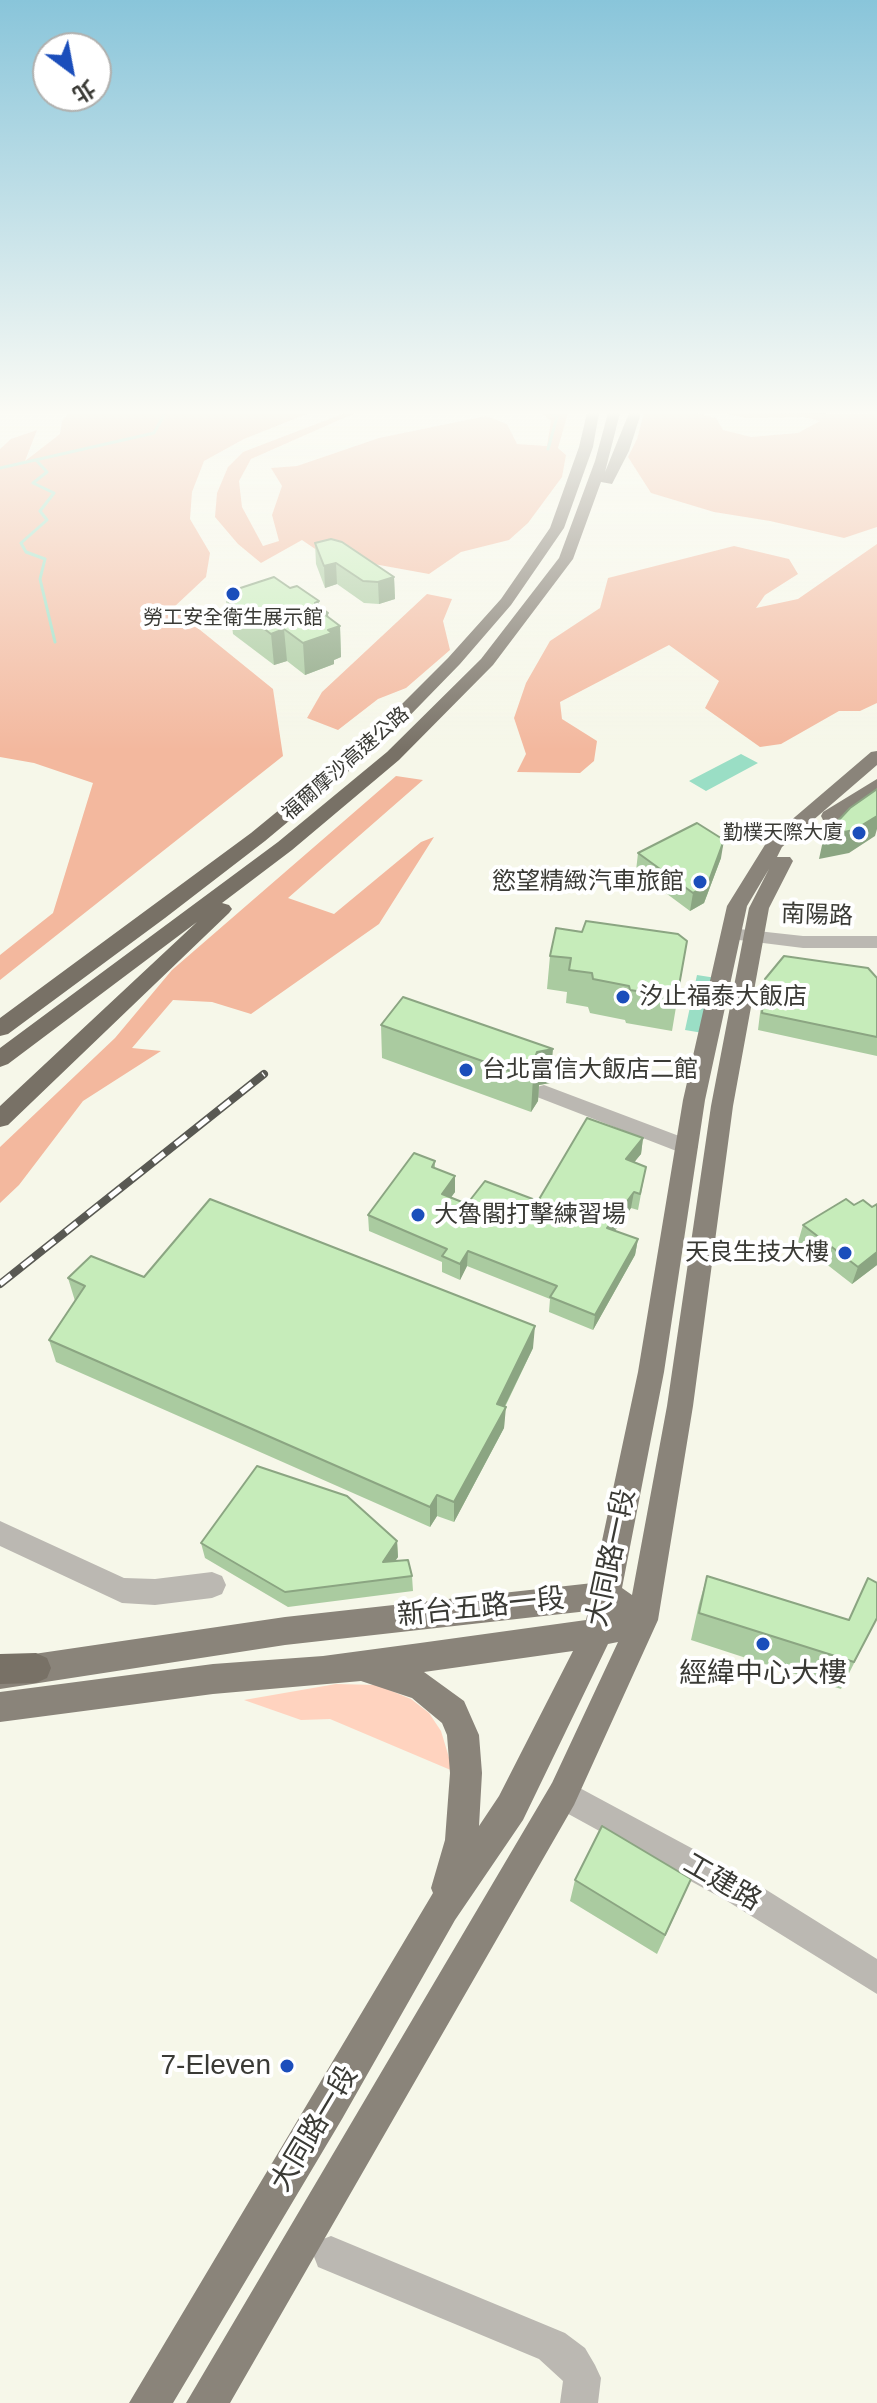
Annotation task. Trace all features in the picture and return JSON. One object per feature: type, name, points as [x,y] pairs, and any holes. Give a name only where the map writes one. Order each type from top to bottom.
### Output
[{"type":"highway","name":"福爾摩沙高速公路","points":[[0,1029],[258,837],[390,726],[506,602],[558,525]]},
{"type":"highway","name":"福爾摩沙高速公路","points":[[0,1059],[285,846],[393,756],[487,662],[538,598],[572,547],[580,525]]},
{"type":"highway","points":[[572,547],[583,525]]},
{"type":"highway","points":[[0,1119],[285,846]]},
{"type":"highway","points":[[0,1672],[36,1668]]},
{"type":"main road","name":"大同路一段","points":[[150,2403],[292,2168],[443,1908],[511,1808],[598,1633],[651,1372],[687,1147],[737,906],[775,844],[877,756]]},
{"type":"main road","name":"大同路一段","points":[[207,2403],[563,1794],[643,1620],[680,1406],[722,1106],[759,908],[782,862],[796,845],[843,804],[877,784]]},
{"type":"main road","points":[[608,1595],[643,1620]]},
{"type":"main road","name":"新台五路一段","points":[[36,1668],[285,1631],[608,1595]]},
{"type":"main road","name":"新台五路一段","points":[[0,1707],[213,1679],[360,1666],[598,1633],[643,1620]]},
{"type":"main road","points":[[360,1666],[421,1686],[453,1712],[463,1735],[466,1773],[462,1840],[443,1908]]},
{"type":"street","name":"南陽路","points":[[730,934],[803,942],[877,942]]},
{"type":"street","points":[[544,1092],[687,1147]]},
{"type":"street","points":[[0,1533],[122,1590],[155,1592],[212,1585]]},
{"type":"street","name":"工建路","points":[[563,1794],[738,1890],[877,1978]]},
{"type":"street","points":[[292,2168],[335,2183]]},
{"type":"street","points":[[331,2254],[552,2346],[572,2361],[582,2378],[579,2403]]},
{"type":"shaded area","points":[[0,525],[194,525],[210,553],[206,577],[173,608],[273,689],[283,756],[0,980],[0,955],[53,913],[93,783],[34,763],[0,757]]},
{"type":"shaded area","points":[[222,525],[252,525],[263,546],[279,541],[275,525],[526,525],[509,540],[461,552],[429,574],[324,555],[302,540],[261,563]]},
{"type":"shaded area","points":[[788,525],[877,525],[844,538]]},
{"type":"shaded area","points":[[877,544],[877,703],[860,711],[839,711],[781,744],[760,747],[705,708],[719,681],[669,645],[560,702],[562,719],[597,741],[594,761],[580,773],[517,772],[526,754],[514,718],[526,683],[550,641],[600,608],[608,578],[734,546],[789,559],[798,574],[765,595],[756,608],[798,599]]},
{"type":"shaded area","points":[[427,594],[452,599],[443,621],[450,650],[406,688],[378,699],[338,730],[307,718],[322,692]]},
{"type":"shaded area","points":[[741,754],[758,763],[706,791],[689,781]]},
{"type":"shaded area","points":[[396,776],[423,780],[288,898],[334,914],[421,842],[434,837],[379,924],[251,1014],[212,1002],[173,1000],[132,1048],[161,1051],[83,1101],[19,1185],[0,1203],[0,1147],[115,1038],[172,970]]},
{"type":"shaded area","points":[[697,975],[716,978],[703,1033],[685,1030]]},
{"type":"shaded area","points":[[336,1684],[377,1685],[411,1699],[429,1713],[441,1731],[453,1771],[330,1719],[301,1720],[244,1700]]},
{"type":"building","points":[[331,539],[342,542],[394,577],[378,582],[363,581],[336,563],[324,566],[315,543]]},
{"type":"building","points":[[274,577],[290,588],[297,586],[319,601],[315,603],[328,613],[324,614],[340,626],[328,630],[332,633],[303,643],[284,629],[271,634],[229,602],[235,600],[225,593]]},
{"type":"building","points":[[877,789],[877,816],[854,830],[824,836],[850,808]]},
{"type":"building","points":[[697,823],[724,840],[707,886],[693,893],[638,853]]},
{"type":"building","points":[[586,921],[678,934],[687,941],[677,997],[630,990],[629,986],[593,979],[592,973],[569,970],[571,958],[550,956],[556,928],[582,932]]},
{"type":"building","points":[[784,956],[868,968],[877,978],[877,1037],[762,1013],[765,979]]},
{"type":"building","points":[[403,997],[553,1049],[537,1052],[534,1060],[541,1067],[533,1079],[381,1025]]},
{"type":"building","points":[[587,1118],[643,1138],[626,1159],[646,1167],[640,1194],[634,1192],[607,1228],[638,1239],[595,1315],[550,1297],[557,1286],[468,1251],[460,1264],[442,1256],[447,1249],[368,1215],[414,1153],[435,1161],[432,1167],[455,1176],[442,1194],[467,1204],[485,1181],[538,1201]]},
{"type":"building","points":[[210,1199],[535,1326],[497,1404],[506,1407],[454,1502],[437,1495],[430,1507],[49,1340],[85,1286],[68,1278],[91,1256],[144,1277]]},
{"type":"building","points":[[846,1199],[854,1205],[863,1200],[872,1207],[877,1204],[877,1252],[858,1267],[803,1225]]},
{"type":"building","points":[[257,1466],[347,1496],[397,1541],[383,1562],[408,1560],[412,1576],[285,1592],[201,1543]]},
{"type":"building","points":[[707,1576],[849,1620],[868,1578],[877,1583],[877,1618],[854,1662],[699,1613]]},
{"type":"building","points":[[602,1826],[691,1879],[665,1935],[575,1880]]},
{"type":"waterway","points":[[41,525],[21,543],[26,552],[45,559],[40,579],[55,642]]},
{"type":"railway","points":[[0,1284],[264,1074]]},
{"type":"place","name":"勞工安全衛生展示館","points":[[233,594]]},
{"type":"place","name":"勤樸天際大廈","points":[[859,833]]},
{"type":"place","name":"慾望精緻汽車旅館","points":[[700,882]]},
{"type":"place","name":"汐止福泰大飯店","points":[[623,997]]},
{"type":"place","name":"台北富信大飯店二館","points":[[466,1070]]},
{"type":"place","name":"大魯閣打擊練習場","points":[[418,1215]]},
{"type":"place","name":"天良生技大樓","points":[[845,1253]]},
{"type":"place","name":"經緯中心大樓","points":[[763,1644]]},
{"type":"place","name":"7-Eleven","points":[[287,2066]]}]
